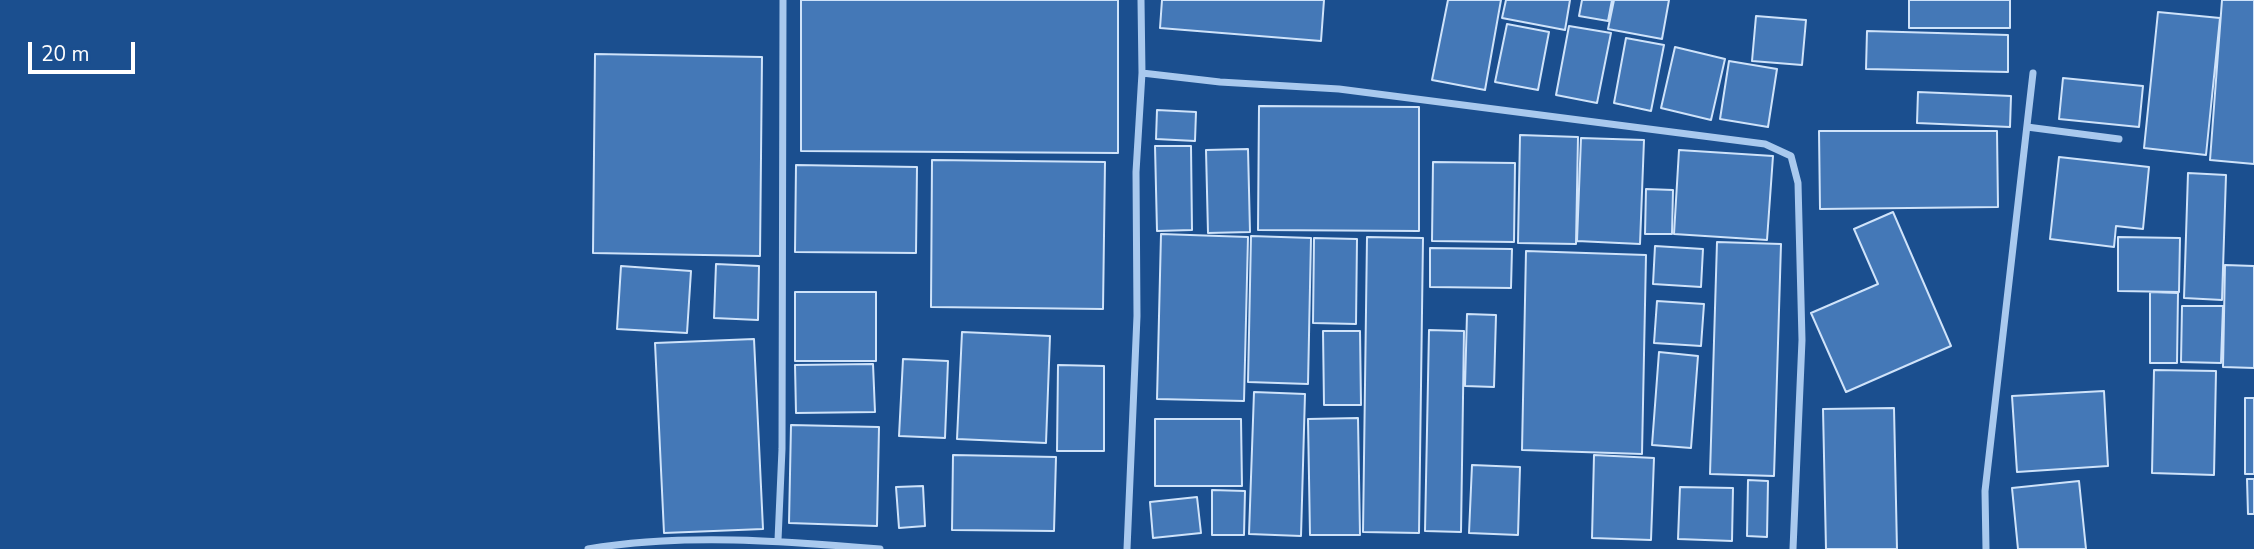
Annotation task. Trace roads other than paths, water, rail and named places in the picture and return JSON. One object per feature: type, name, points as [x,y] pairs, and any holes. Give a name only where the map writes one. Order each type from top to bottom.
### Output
[{"type":"street","points":[[778,540],[782,449],[783,0]]},
{"type":"street","points":[[1127,549],[1137,316],[1136,172],[1142,73],[1141,0]]},
{"type":"street","points":[[1142,73],[1220,82],[1339,89],[1765,144],[1791,156],[1798,183],[1802,340],[1793,549]]},
{"type":"street","points":[[1986,549],[1985,491],[2034,73]]},
{"type":"street","points":[[2027,127],[2119,139]]},
{"type":"street","points":[[588,549],[626,542],[778,540],[880,549]]}]
